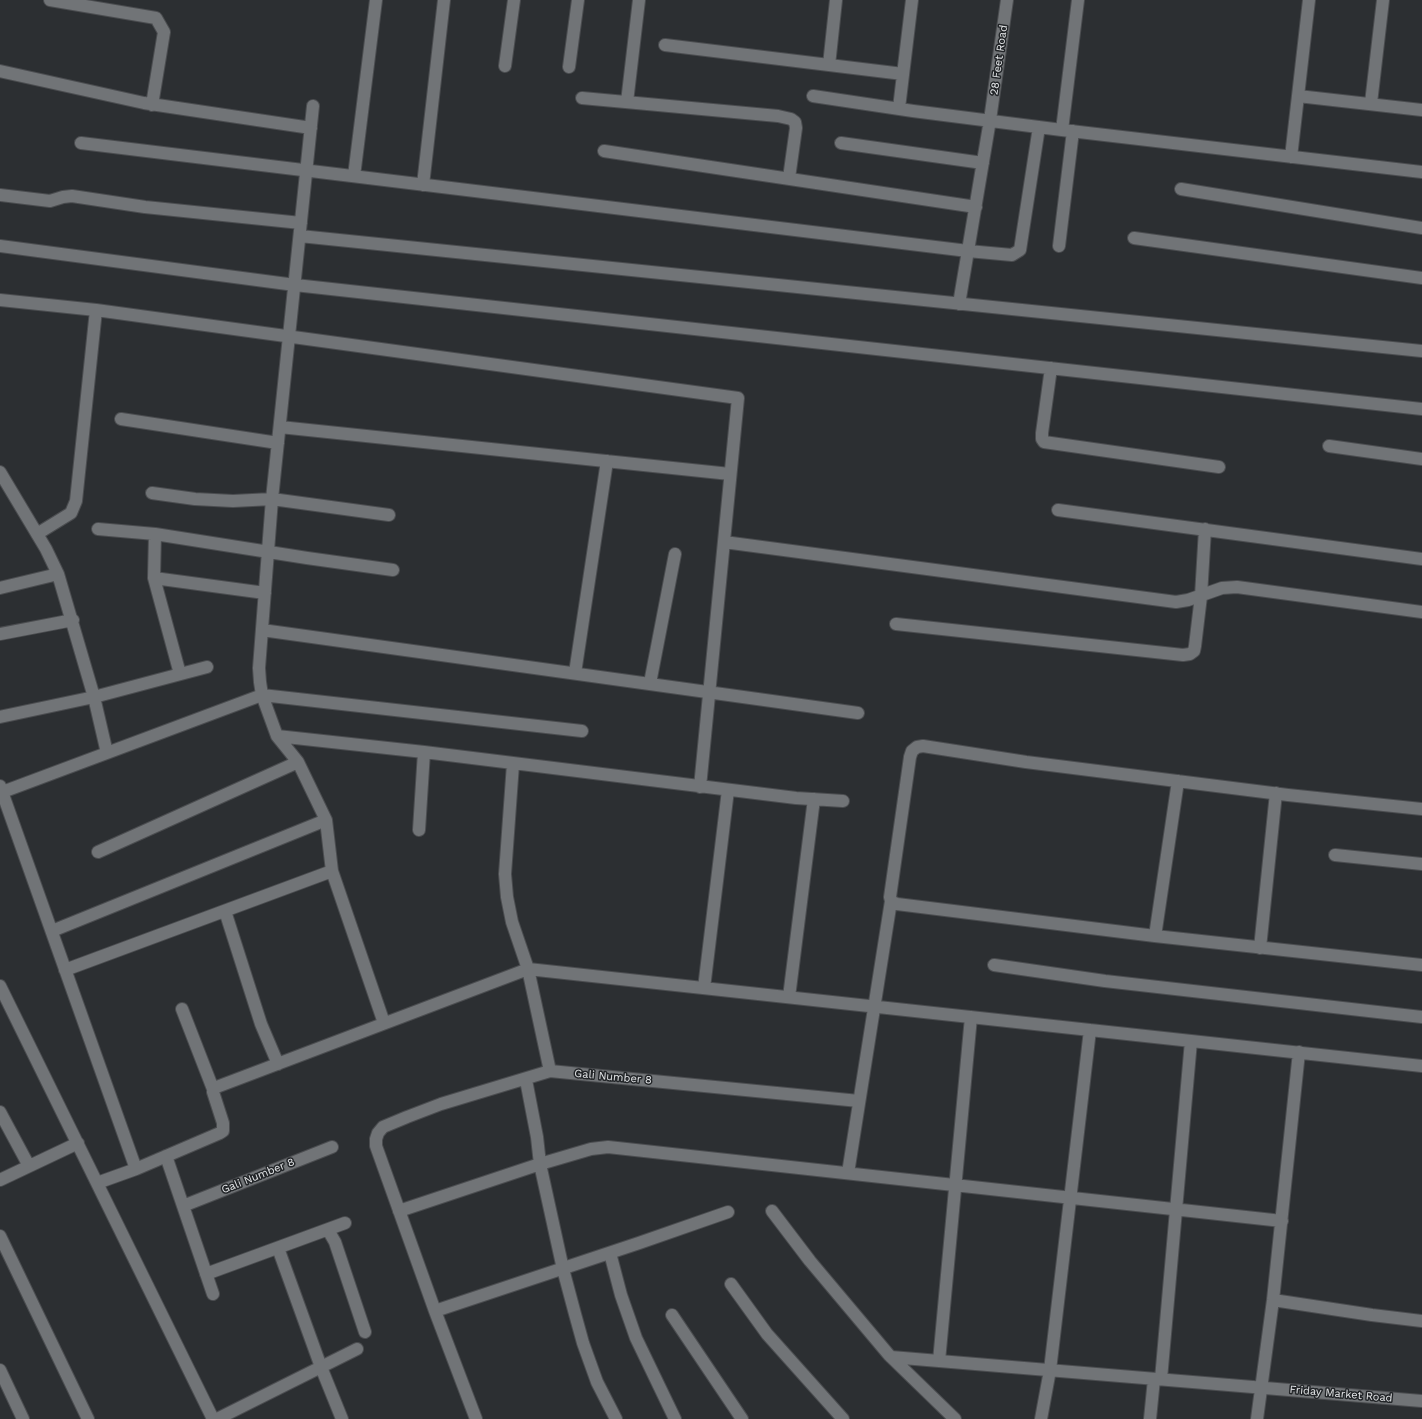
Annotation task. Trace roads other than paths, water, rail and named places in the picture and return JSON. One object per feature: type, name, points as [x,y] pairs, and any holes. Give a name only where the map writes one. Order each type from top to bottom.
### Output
[{"type":"street","points":[[50,0],[156,18],[164,32],[152,105]]},
{"type":"street","points":[[354,176],[376,0]]},
{"type":"street","points":[[423,185],[444,0]]},
{"type":"street","points":[[505,66],[514,0]]},
{"type":"street","points":[[569,67],[578,0]]},
{"type":"street","points":[[627,102],[639,0]]},
{"type":"street","points":[[829,65],[836,0]]},
{"type":"street","points":[[899,108],[912,0]]},
{"type":"street","name":"28 Feet Road","points":[[959,304],[990,120],[1007,0]]},
{"type":"street","points":[[1059,246],[1078,0]]},
{"type":"street","points":[[1291,157],[1309,0]]},
{"type":"street","points":[[1371,104],[1383,0]]},
{"type":"street","points":[[665,45],[903,74]]},
{"type":"street","points":[[0,71],[152,105],[311,128]]},
{"type":"street","points":[[814,96],[1068,131],[1422,172]]},
{"type":"street","points":[[1298,96],[1422,110]]},
{"type":"street","points":[[582,98],[778,116],[791,119],[795,122],[796,135],[789,178]]},
{"type":"street","points":[[313,106],[272,499],[259,668],[262,695],[277,736],[298,762],[326,820],[332,871],[384,1024]]},
{"type":"street","points":[[81,143],[968,251],[1012,255],[1020,250],[1039,127]]},
{"type":"street","points":[[841,143],[983,163]]},
{"type":"street","points":[[604,151],[976,207]]},
{"type":"street","points":[[1181,189],[1422,228]]},
{"type":"street","points":[[0,196],[50,201],[72,196],[145,207],[301,223]]},
{"type":"street","points":[[300,236],[1422,351]]},
{"type":"street","points":[[1134,238],[1422,278]]},
{"type":"street","points":[[0,246],[295,285],[1422,409]]},
{"type":"street","points":[[0,300],[96,310],[738,398],[700,787]]},
{"type":"street","points":[[37,534],[71,514],[76,501],[96,310]]},
{"type":"street","points":[[1051,368],[1042,433],[1042,439],[1044,442],[1219,467]]},
{"type":"street","points":[[121,419],[278,443]]},
{"type":"street","points":[[280,427],[730,474]]},
{"type":"street","points":[[1329,446],[1422,459]]},
{"type":"street","points":[[575,673],[607,461]]},
{"type":"street","points":[[0,472],[46,549],[58,574],[73,620],[94,697],[107,753]]},
{"type":"street","points":[[152,493],[233,501],[272,499],[389,515]]},
{"type":"street","points":[[1058,510],[1422,559]]},
{"type":"street","points":[[98,529],[155,534],[393,570]]},
{"type":"street","points":[[896,624],[1183,655],[1190,654],[1194,651],[1201,596],[1205,529]]},
{"type":"street","points":[[155,534],[154,578],[180,674]]},
{"type":"street","points":[[724,542],[1176,602],[1188,600],[1222,588],[1237,587],[1422,612]]},
{"type":"street","points":[[650,684],[675,554]]},
{"type":"street","points":[[1,585],[58,574]]},
{"type":"street","points":[[154,578],[265,593]]},
{"type":"street","points":[[0,634],[73,620]]},
{"type":"street","points":[[262,630],[858,712]]},
{"type":"street","points":[[0,717],[94,697],[207,667]]},
{"type":"street","points":[[136,1168],[1,791],[262,695],[582,731]]},
{"type":"street","points":[[277,736],[424,752],[700,787],[796,798],[843,801]]},
{"type":"street","points":[[848,1173],[891,901],[890,898],[910,758],[916,747],[923,746],[1026,762],[1178,781],[1422,809]]},
{"type":"street","points":[[419,830],[424,752]]},
{"type":"street","points":[[98,852],[298,762]]},
{"type":"street","points":[[513,764],[505,874],[507,897],[512,922],[528,969],[550,1071]]},
{"type":"street","points":[[1155,936],[1178,781]]},
{"type":"street","points":[[704,988],[728,790]]},
{"type":"street","points":[[1260,948],[1276,793]]},
{"type":"street","points":[[789,997],[814,799]]},
{"type":"street","points":[[52,931],[326,820]]},
{"type":"street","points":[[1335,855],[1422,864]]},
{"type":"street","points":[[65,970],[332,871]]},
{"type":"street","points":[[891,901],[897,904],[1155,936],[1422,965]]},
{"type":"street","points":[[225,911],[261,1024],[278,1064]]},
{"type":"street","points":[[994,965],[1098,980],[1422,1017]]},
{"type":"street","points":[[213,1088],[528,969],[1422,1066]]},
{"type":"street","points":[[0,986],[213,1419]]},
{"type":"street","points":[[97,1183],[166,1156],[223,1131],[223,1123],[213,1088],[182,1009]]},
{"type":"street","points":[[939,1361],[971,1017]]},
{"type":"street","points":[[1041,1419],[1050,1370],[1090,1030]]},
{"type":"street","points":[[1150,1419],[1157,1379],[1176,1209],[1191,1041]]},
{"type":"street","points":[[1256,1419],[1273,1300],[1299,1052]]},
{"type":"street","name":"Gali Number 8","points":[[399,1211],[376,1146],[378,1133],[384,1127],[441,1104],[526,1080],[550,1071],[859,1101]]},
{"type":"street","points":[[526,1080],[537,1137],[540,1164],[563,1269],[583,1344],[597,1382],[616,1419]]},
{"type":"street","points":[[0,1112],[29,1166]]},
{"type":"street","points":[[0,1180],[78,1143]]},
{"type":"street","name":"Gali Number 8","points":[[183,1206],[332,1147]]},
{"type":"street","points":[[476,1419],[399,1211],[540,1164],[591,1149],[608,1147],[1282,1221]]},
{"type":"street","points":[[166,1156],[213,1294]]},
{"type":"street","points":[[772,1211],[810,1261],[891,1358],[955,1419]]},
{"type":"street","points":[[435,1311],[728,1212]]},
{"type":"street","points":[[206,1274],[345,1223]]},
{"type":"street","points":[[328,1230],[335,1242],[365,1332]]},
{"type":"street","points":[[0,1236],[88,1419]]},
{"type":"street","points":[[278,1248],[321,1367],[342,1419]]},
{"type":"street","points":[[610,1253],[621,1295],[636,1338],[675,1419]]},
{"type":"street","points":[[731,1284],[767,1334],[843,1419]]},
{"type":"street","points":[[1273,1300],[1372,1315],[1422,1320]]},
{"type":"street","points":[[672,1315],[742,1419]]},
{"type":"street","points":[[217,1419],[357,1349]]},
{"type":"street","name":"Friday Market Road","points":[[891,1358],[1422,1400]]},
{"type":"street","points":[[0,1370],[23,1419]]}]
